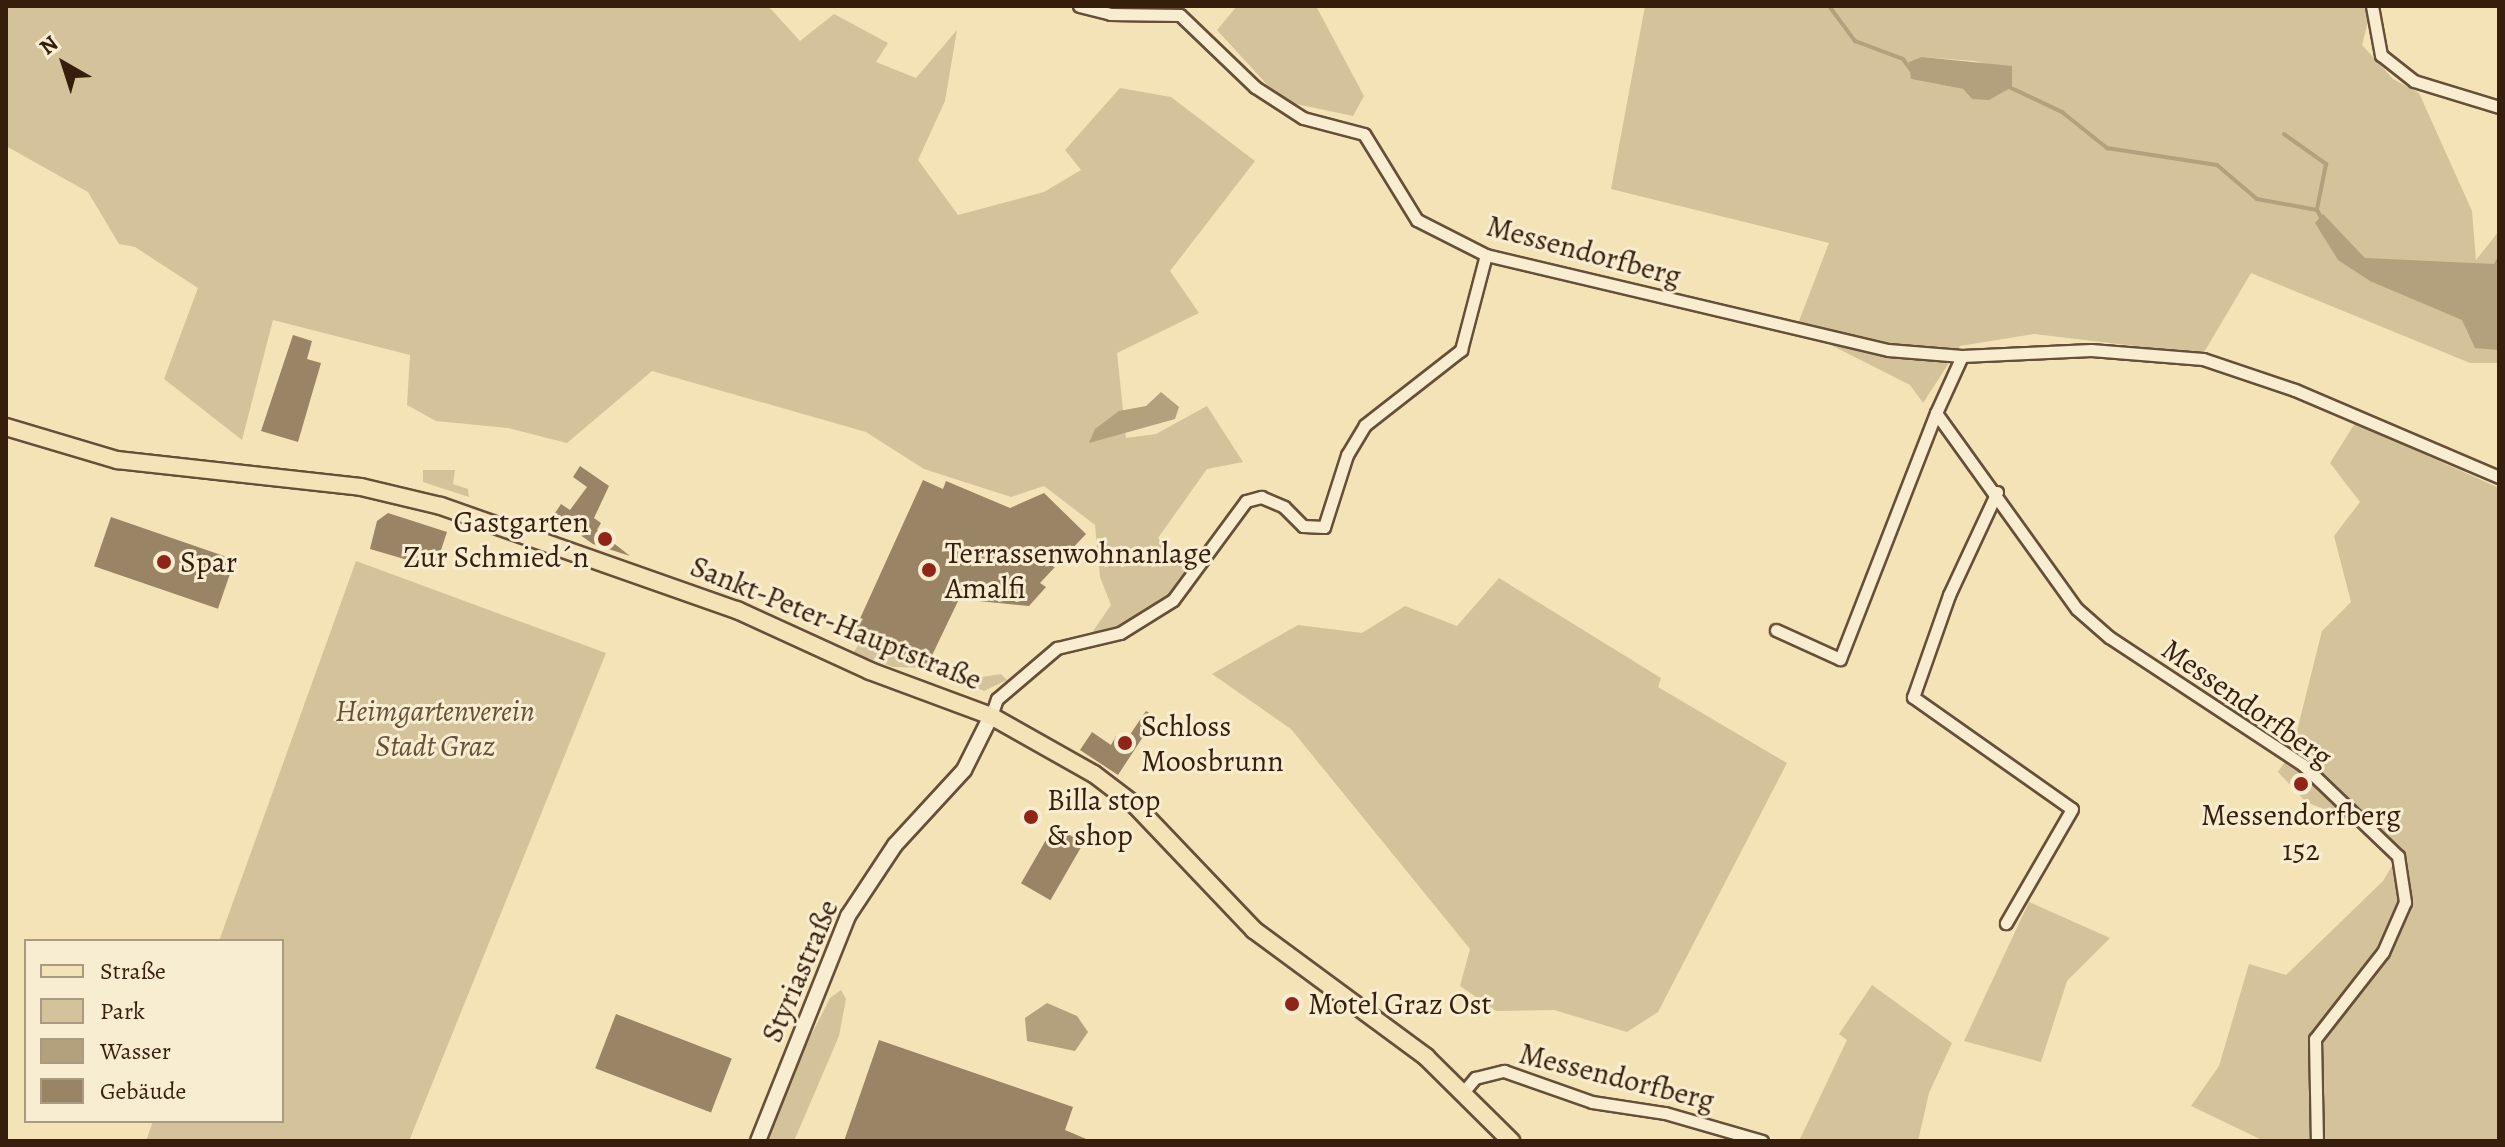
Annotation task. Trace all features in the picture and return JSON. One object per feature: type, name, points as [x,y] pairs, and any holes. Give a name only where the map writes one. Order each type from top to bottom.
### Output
[{"type":"main road","name":"Sankt-Peter-Hauptstraße","points":[[6,427],[117,460],[361,487],[474,515],[737,610],[870,671],[991,716],[1094,774],[1136,806],[1297,966],[1465,1090],[1511,1141]]},
{"type":"street","name":"Messendorfberg","points":[[1079,6],[1110,14],[1180,15],[1255,87],[1303,118],[1364,134],[1417,220],[1486,255],[1888,350],[1962,356],[2091,350],[2203,359],[2345,410],[2499,477]]},
{"type":"street","points":[[2372,6],[2381,55],[2414,81],[2499,107]]},
{"type":"street","points":[[991,716],[997,699],[1057,648],[1120,633],[1173,600],[1246,501],[1261,497],[1303,526],[1324,527],[1347,455],[1365,425],[1461,350],[1486,255]]},
{"type":"street","points":[[1776,630],[1840,659],[1936,413],[1962,356]]},
{"type":"street","name":"Messendorfberg","points":[[1936,413],[1997,492],[2077,609],[2109,637],[2303,765],[2398,856],[2405,902],[2383,952],[2315,1039],[2317,1141]]},
{"type":"street","points":[[1997,492],[1949,595],[1913,697],[2072,809],[2006,923]]},
{"type":"street","name":"Styriastraße","points":[[758,1141],[848,916],[895,845],[964,770],[991,716]]},
{"type":"street","name":"Messendorfberg","points":[[1465,1090],[1475,1078],[1504,1071],[1592,1102],[1665,1113],[1762,1141]]},
{"type":"green space","points":[[6,6],[768,6],[800,41],[834,14],[888,43],[876,62],[916,78],[957,30],[945,101],[918,160],[958,215],[1044,192],[1081,170],[1065,150],[1120,88],[1171,97],[1255,161],[1170,271],[1199,313],[1117,353],[1126,438],[1156,434],[1207,406],[1243,462],[1207,469],[1158,538],[1193,566],[1192,591],[1128,638],[1080,650],[1111,605],[1100,577],[1095,525],[1044,486],[1011,497],[924,469],[866,432],[652,371],[567,443],[508,428],[436,421],[407,405],[410,355],[273,320],[242,440],[164,379],[198,288],[135,247],[119,244],[88,192],[6,146]]},
{"type":"green space","points":[[1237,6],[1316,6],[1364,96],[1353,116],[1282,101],[1217,30]]},
{"type":"green space","points":[[1645,6],[2372,6],[2362,45],[2393,79],[2419,93],[2472,211],[2476,260],[2499,231],[2499,363],[2470,363],[2251,273],[2203,354],[2034,334],[1960,346],[1923,403],[1910,385],[1821,340],[1794,334],[1829,243],[1611,189]],"holes":[[[1922,57],[1974,61],[2001,67],[1972,99],[1963,89],[1911,79]]]},
{"type":"green space","points":[[2355,423],[2499,488],[2499,1141],[2264,1141],[2191,1106],[2219,1066],[2249,964],[2286,975],[2383,881],[2398,856],[2339,815],[2306,802],[2278,772],[2292,751],[2322,631],[2351,602],[2334,536],[2360,502],[2330,463]]},
{"type":"green space","points":[[423,470],[455,470],[453,484],[468,489],[469,497],[423,482]]},
{"type":"green space","name":"Heimgartenverein Stadt Graz","points":[[356,561],[606,653],[409,1141],[146,1141],[152,1123],[284,1123],[284,939],[220,939]]},
{"type":"green space","points":[[1499,578],[1661,678],[1658,687],[1787,763],[1658,1012],[1627,1032],[1554,1010],[1496,1011],[1460,986],[1470,949],[1291,729],[1212,674],[1298,625],[1362,633],[1405,606],[1457,626]]},
{"type":"green space","points":[[863,638],[926,668],[893,667],[853,653]]},
{"type":"green space","points":[[928,664],[970,679],[1001,674],[1007,680],[984,691],[926,668]]},
{"type":"green space","points":[[2029,902],[2110,938],[2067,981],[2041,1062],[1964,1041]]},
{"type":"green space","points":[[1872,985],[1952,1043],[1929,1093],[1918,1141],[1799,1141],[1847,1040],[1839,1034]]},
{"type":"green space","points":[[841,990],[846,999],[839,1036],[794,1141],[767,1141],[803,1051],[830,998]]},
{"type":"water","points":[[1922,57],[2012,66],[2012,87],[1989,100],[1972,99],[1963,89],[1911,79],[1909,62]]},
{"type":"water","points":[[2323,214],[2365,258],[2494,264],[2499,255],[2499,350],[2475,348],[2462,320],[2370,281],[2338,260],[2315,223]]},
{"type":"water","points":[[1161,392],[1179,407],[1175,419],[1089,443],[1095,429],[1119,411],[1146,406]]},
{"type":"water","points":[[1047,1003],[1077,1016],[1088,1032],[1075,1051],[1027,1041],[1025,1018]]},
{"type":"building","points":[[293,335],[312,341],[307,359],[321,363],[298,442],[261,431]]},
{"type":"building","points":[[580,466],[609,486],[594,518],[601,523],[597,530],[630,556],[593,544],[553,516],[561,504],[570,510],[587,487],[573,477]]},
{"type":"building","name":"Terrassenwohnanlage Amalfi","points":[[923,480],[943,489],[946,481],[1010,508],[1044,493],[1086,534],[1040,583],[1046,587],[1029,606],[959,599],[926,668],[853,634]]},
{"type":"building","points":[[388,513],[447,532],[435,568],[370,549],[377,521]]},
{"type":"building","name":"Spar","points":[[111,517],[235,560],[218,609],[94,566]]},
{"type":"building","name":"Schloss Moosbrunn","points":[[1146,711],[1156,717],[1118,775],[1080,750],[1092,732],[1111,745],[1116,736],[1125,742]]},
{"type":"building","points":[[1054,826],[1083,843],[1050,900],[1021,883]]},
{"type":"building","points":[[616,1014],[732,1058],[711,1113],[595,1068]]},
{"type":"building","points":[[879,1040],[1073,1107],[1065,1130],[1091,1141],[844,1141]]},
{"type":"waterway","points":[[1829,6],[1855,41],[1903,59],[1911,70]]},
{"type":"waterway","points":[[2007,86],[2062,112],[2107,148],[2217,165],[2257,199],[2317,210],[2322,219]]},
{"type":"waterway","points":[[2284,134],[2326,164],[2317,209]]},
{"type":"place","name":"Gastgarten Zur Schmied´n","points":[[605,539]]},
{"type":"place","name":"Spar","points":[[164,562]]},
{"type":"place","name":"Terrassenwohnanlage Amalfi","points":[[929,570]]},
{"type":"place","name":"Schloss Moosbrunn","points":[[1125,743]]},
{"type":"place","name":"Messendorfberg 152","points":[[2301,784]]},
{"type":"place","name":"Billa stop & shop","points":[[1031,817]]},
{"type":"place","name":"Motel Graz Ost","points":[[1292,1004]]}]
